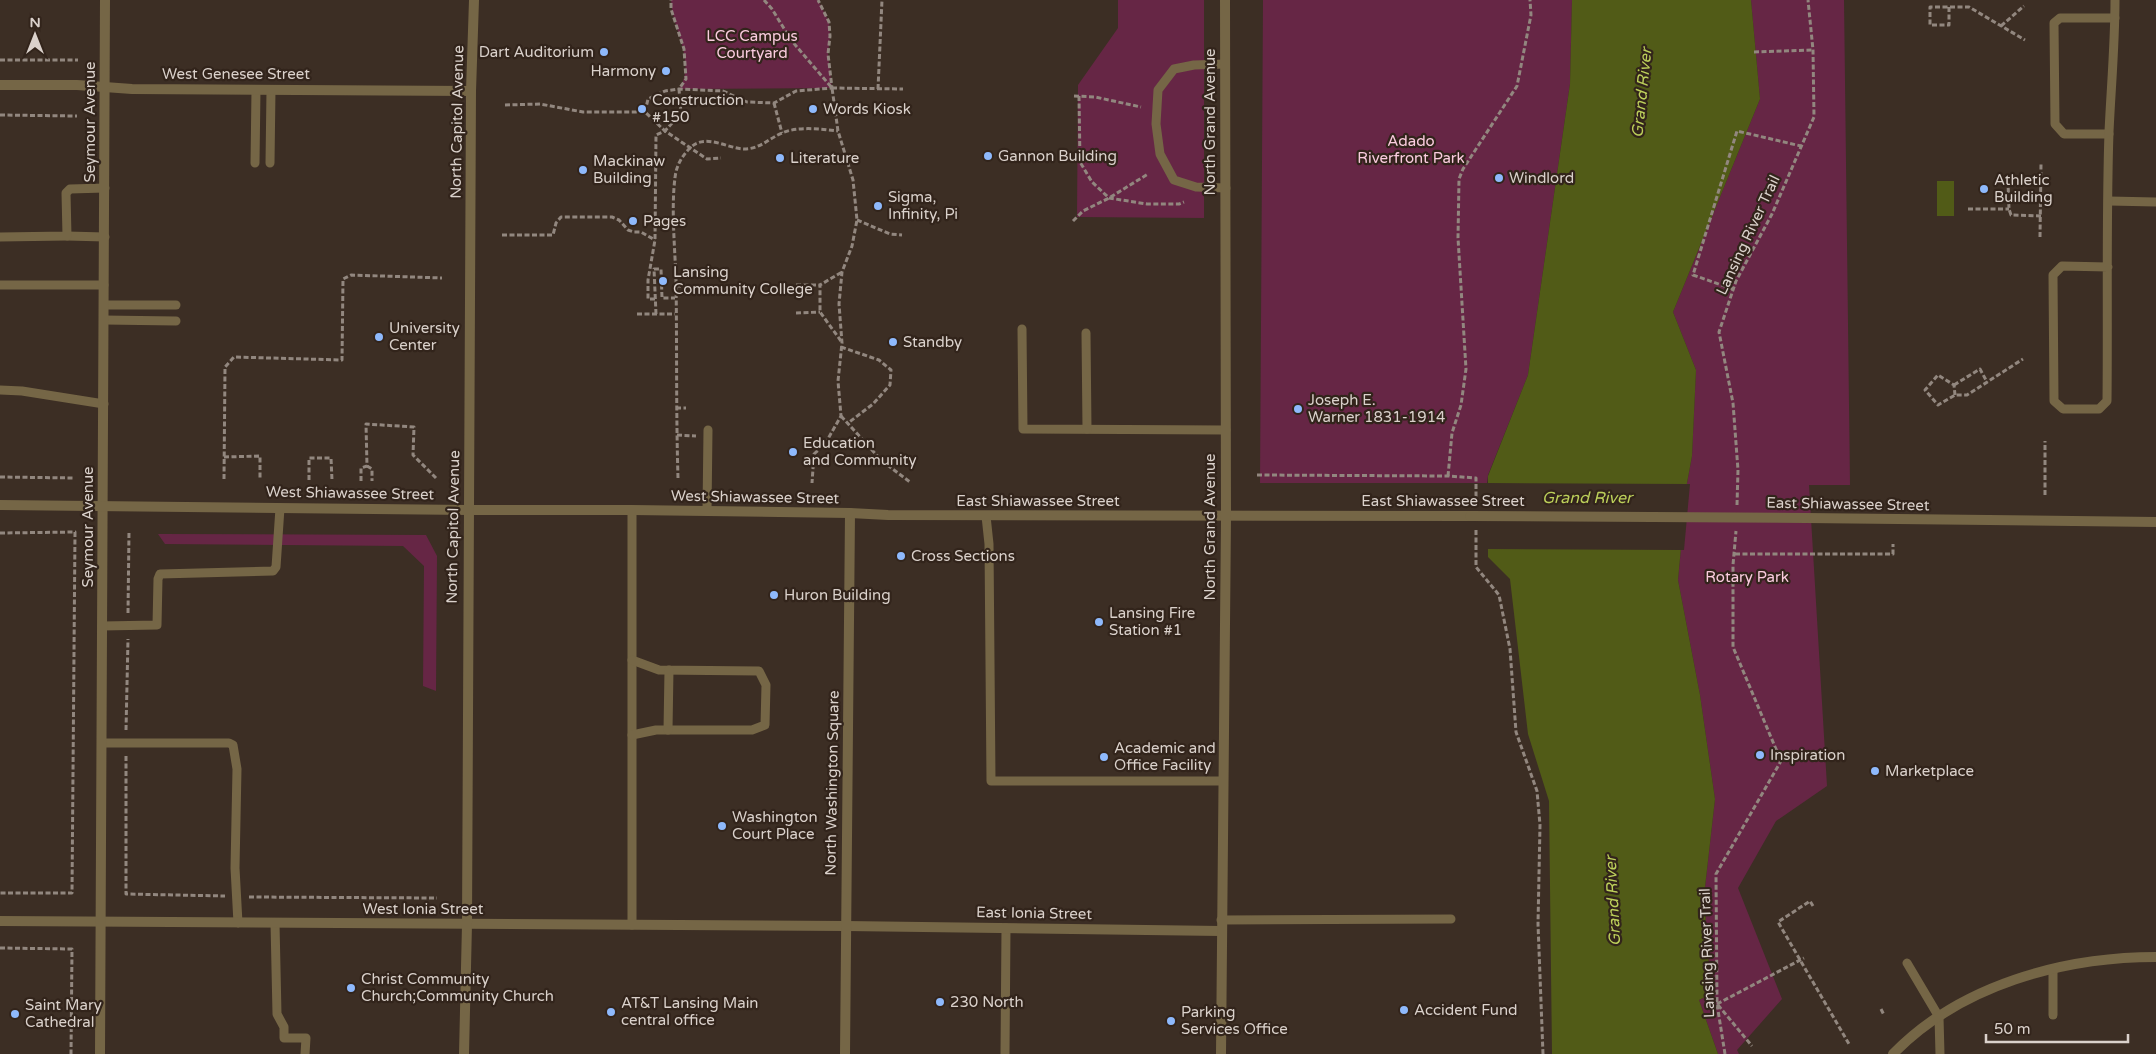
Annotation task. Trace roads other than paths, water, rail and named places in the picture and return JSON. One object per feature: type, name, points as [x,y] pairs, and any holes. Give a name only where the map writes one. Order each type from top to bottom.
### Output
[{"type":"street","name":"Seymour Avenue","points":[[100,1054],[105,0]]},
{"type":"street","name":"North Capitol Avenue","points":[[464,1054],[471,91],[474,0]]},
{"type":"street","name":"North Grand Avenue","points":[[1221,1054],[1226,517],[1225,0]]},
{"type":"street","name":"West Genesee Street","points":[[0,85],[256,90],[471,91]]},
{"type":"street","name":"West Shiawassee Street","points":[[0,505],[850,513]]},
{"type":"street","name":"East Shiawassee Street","points":[[850,513],[888,515],[1226,517],[1473,512],[2156,522]]},
{"type":"street","name":"North Washington Square","points":[[846,1054],[850,513]]},
{"type":"street","name":"West Ionia Street","points":[[0,921],[846,926]]},
{"type":"street","name":"East Ionia Street","points":[[846,926],[1221,931]]},
{"type":"street","points":[[1893,1054],[1939,1017],[1960,1003],[2015,979],[2072,965],[2129,958],[2156,958]]},
{"type":"lane","points":[[2108,267],[2062,266],[2053,275],[2054,400],[2063,409],[2099,409],[2107,402],[2109,134],[2115,0]]},
{"type":"lane","points":[[2109,134],[2064,134],[2055,124],[2054,23],[2060,18],[2115,18]]},
{"type":"lane","points":[[1225,64],[1194,65],[1174,69],[1158,90],[1156,124],[1160,154],[1174,180],[1196,187],[1226,188]]},
{"type":"lane","points":[[255,163],[256,90]]},
{"type":"lane","points":[[270,163],[271,90]]},
{"type":"lane","points":[[66,236],[66,193],[70,189],[105,188]]},
{"type":"lane","points":[[2109,201],[2156,202]]},
{"type":"lane","points":[[0,237],[105,237]]},
{"type":"lane","points":[[0,285],[104,285]]},
{"type":"lane","points":[[104,305],[176,305]]},
{"type":"lane","points":[[104,320],[176,321]]},
{"type":"lane","points":[[1022,329],[1023,429],[1226,430]]},
{"type":"lane","points":[[1086,333],[1087,429]]},
{"type":"lane","points":[[0,390],[22,391],[104,404]]},
{"type":"lane","points":[[707,511],[708,430]]},
{"type":"lane","points":[[102,626],[157,626],[158,579],[160,574],[273,571],[276,567],[280,508]]},
{"type":"lane","points":[[632,510],[632,925]]},
{"type":"lane","points":[[986,516],[989,544],[991,782],[1223,782]]},
{"type":"lane","points":[[632,660],[659,670],[759,671],[766,685],[765,725],[752,730],[656,730],[632,735]]},
{"type":"lane","points":[[668,730],[669,670]]},
{"type":"lane","points":[[102,743],[233,745],[237,769],[235,868],[238,923]]},
{"type":"lane","points":[[1221,920],[1451,919]]},
{"type":"lane","points":[[276,923],[277,1014],[284,1027],[284,1038],[306,1038],[305,1054]]},
{"type":"lane","points":[[1005,1054],[1006,928]]},
{"type":"lane","points":[[1907,962],[1939,1017],[1940,1054]]},
{"type":"lane","points":[[2053,970],[2053,1015]]},
{"type":"water","name":"Grand River","points":[[1572,0],[1751,0],[1760,99],[1673,312],[1696,370],[1692,456],[1687,483],[1678,580],[1700,695],[1715,799],[1704,896],[1711,994],[1699,1000],[1718,1054],[1552,1054],[1549,801],[1528,734],[1510,579],[1488,557],[1488,476],[1528,375],[1570,84]]},
{"type":"water","points":[[1937,181],[1954,181],[1954,216],[1937,216]]},
{"type":"place","name":"Dart Auditorium","points":[[604,52]]},
{"type":"place","name":"Harmony","points":[[666,71]]},
{"type":"place","name":"Construction #150","points":[[642,109]]},
{"type":"place","name":"Words Kiosk","points":[[813,109]]},
{"type":"place","name":"Gannon Building","points":[[988,156]]},
{"type":"place","name":"Literature","points":[[780,158]]},
{"type":"place","name":"Mackinaw Building","points":[[583,170]]},
{"type":"place","name":"Windlord","points":[[1499,178]]},
{"type":"place","name":"Athletic Building","points":[[1984,189]]},
{"type":"place","name":"Sigma, Infinity, Pi","points":[[878,206]]},
{"type":"place","name":"Pages","points":[[633,221]]},
{"type":"place","name":"Lansing Community College","points":[[663,281]]},
{"type":"place","name":"University Center","points":[[379,337]]},
{"type":"place","name":"Standby","points":[[893,342]]},
{"type":"place","name":"Joseph E. Warner 1831-1914","points":[[1298,409]]},
{"type":"place","name":"Education and Community","points":[[793,452]]},
{"type":"place","name":"Cross Sections","points":[[901,556]]},
{"type":"place","name":"Huron Building","points":[[774,595]]},
{"type":"place","name":"Lansing Fire Station #1","points":[[1099,622]]},
{"type":"place","name":"Inspiration","points":[[1760,755]]},
{"type":"place","name":"Academic and Office Facility","points":[[1104,757]]},
{"type":"place","name":"Marketplace","points":[[1875,771]]},
{"type":"place","name":"Washington Court Place","points":[[722,826]]},
{"type":"place","name":"Christ Community Church;Community Church","points":[[351,988]]},
{"type":"place","name":"230 North","points":[[940,1002]]},
{"type":"place","name":"Accident Fund","points":[[1404,1010]]},
{"type":"place","name":"AT&T Lansing Main central office","points":[[611,1012]]},
{"type":"place","name":"Saint Mary Cathedral","points":[[15,1014]]},
{"type":"place","name":"Parking Services Office","points":[[1171,1021]]},
{"type":"park label","name":"LCC Campus Courtyard","points":[[752,44]]},
{"type":"park label","name":"Adado Riverfront Park","points":[[1411,150]]},
{"type":"park label","name":"Rotary Park","points":[[1747,577]]}]
